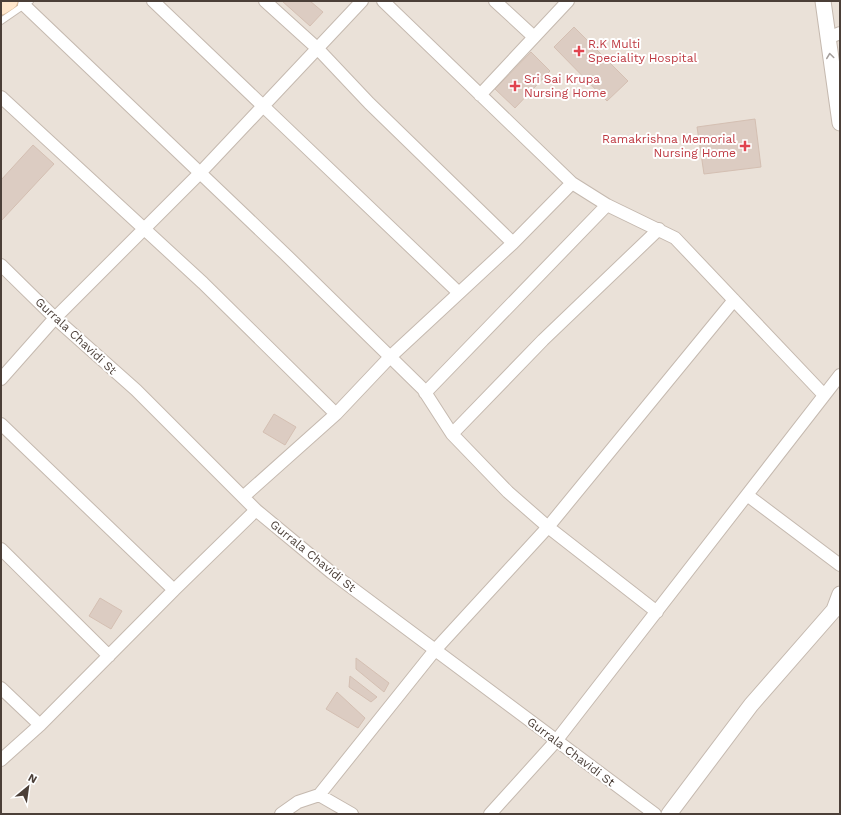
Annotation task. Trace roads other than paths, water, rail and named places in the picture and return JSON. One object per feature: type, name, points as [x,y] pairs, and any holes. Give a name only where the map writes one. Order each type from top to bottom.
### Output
[{"type":"main road","points":[[1,6],[21,2]]},
{"type":"street","points":[[153,1],[459,293]]},
{"type":"street","points":[[265,1],[318,48],[369,103],[513,243]]},
{"type":"street","points":[[1,379],[55,318],[200,173],[362,1]]},
{"type":"street","points":[[383,1],[572,183],[607,205],[675,238],[824,395]]},
{"type":"street","points":[[495,1],[534,37]]},
{"type":"street","points":[[480,95],[568,1]]},
{"type":"street","points":[[823,1],[834,35],[840,122]]},
{"type":"street","points":[[21,2],[390,357],[425,393],[452,434],[508,492],[548,527],[657,612]]},
{"type":"street","points":[[1,97],[203,283],[336,414]]},
{"type":"street","points":[[244,497],[336,414],[390,357],[513,243],[572,183]]},
{"type":"street","points":[[425,393],[607,205]]},
{"type":"street","points":[[452,434],[543,340],[659,229]]},
{"type":"street","name":"Gurrala Chavidi St","points":[[1,265],[55,318],[136,390],[256,510],[332,573],[655,814]]},
{"type":"street","points":[[281,814],[298,802],[319,795],[435,650],[548,527],[734,300]]},
{"type":"street","points":[[490,814],[556,741],[840,375]]},
{"type":"street","points":[[1,424],[174,590]]},
{"type":"street","points":[[747,495],[840,565]]},
{"type":"street","points":[[1,760],[40,725],[256,510]]},
{"type":"street","points":[[1,549],[109,656]]},
{"type":"street","points":[[669,814],[751,704],[837,609],[840,594]]},
{"type":"street","points":[[1,688],[40,725]]},
{"type":"street","points":[[319,795],[352,814]]},
{"type":"lane","points":[[1,21],[21,2]]},
{"type":"place","name":"R.K Multi Speciality Hospital","points":[[579,51]]},
{"type":"place","name":"Sri Sai Krupa Nursing Home","points":[[515,86]]},
{"type":"place","name":"Ramakrishna Memorial Nursing Home","points":[[745,146]]}]
